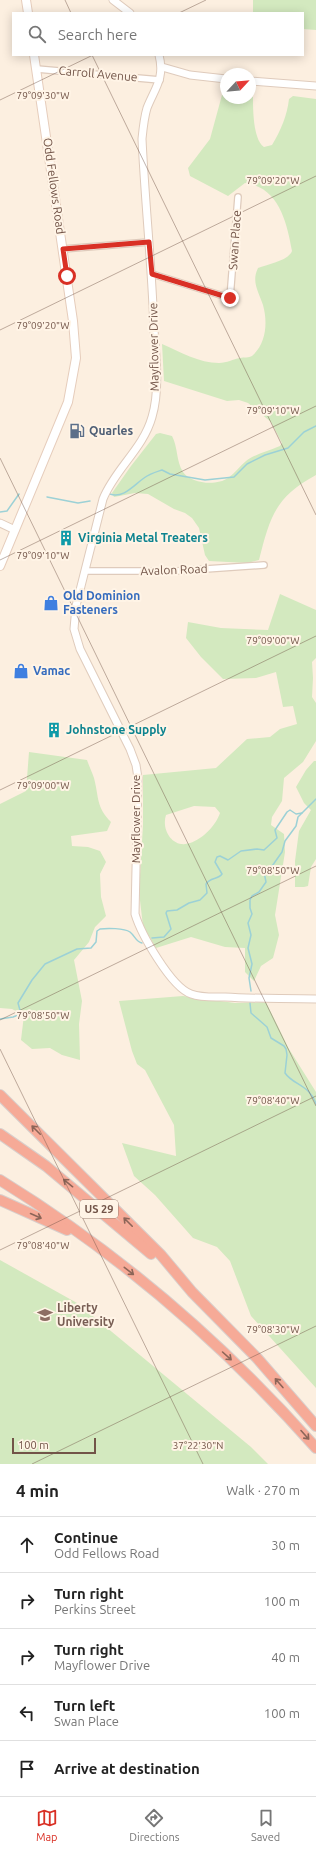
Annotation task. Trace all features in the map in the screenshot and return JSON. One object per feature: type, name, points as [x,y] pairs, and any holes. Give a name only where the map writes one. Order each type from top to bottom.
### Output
[{"type":"highway","points":[[0,1094],[161,1255],[192,1292]]},
{"type":"highway","name":"US 29","points":[[0,1134],[46,1166],[132,1237],[192,1292],[257,1358],[316,1426]]},
{"type":"highway","name":"US 29","points":[[0,1180],[47,1210],[155,1291],[249,1376],[316,1448]]},
{"type":"highway","points":[[0,1200],[87,1239]]},
{"type":"main road","points":[[26,0],[28,12]]},
{"type":"main road","name":"Odd Fellows Road","points":[[0,566],[68,402],[74,378],[76,358],[75,336],[63,249],[34,56]]},
{"type":"street","points":[[113,0],[129,12]]},
{"type":"street","name":"Mayflower Drive","points":[[160,56],[162,67],[160,80],[147,108],[143,125],[143,149],[152,274],[156,371],[153,415],[142,442],[107,488],[99,512],[76,606],[74,629],[80,649],[130,749],[136,765],[138,778],[138,799],[134,914],[144,937],[169,974],[180,987],[191,994],[213,997],[316,999]]},
{"type":"street","points":[[162,67],[190,75],[220,78]]},
{"type":"street","name":"Carroll Avenue","points":[[37,69],[160,80]]},
{"type":"street","points":[[256,81],[316,86]]},
{"type":"street","name":"Swan Place","points":[[152,274],[230,298],[238,197]]},
{"type":"street","points":[[63,249],[149,242]]},
{"type":"street","points":[[0,523],[15,530]]},
{"type":"street","name":"Avalon Road","points":[[85,571],[177,571],[264,565]]},
{"type":"green space","points":[[253,0],[316,0],[316,30],[304,29],[304,12],[253,12]]},
{"type":"green space","points":[[293,96],[316,99],[316,475],[302,483],[283,500],[271,520],[259,560],[247,563],[209,561],[205,555],[199,528],[192,518],[185,513],[174,509],[148,494],[135,493],[114,497],[112,493],[156,434],[160,433],[172,436],[179,463],[183,472],[187,476],[198,481],[211,483],[223,481],[231,476],[249,459],[280,446],[282,443],[271,422],[248,403],[239,400],[227,401],[164,381],[162,344],[190,356],[212,363],[222,363],[249,357],[257,351],[265,333],[265,312],[255,282],[256,273],[258,268],[282,260],[292,251],[284,218],[273,199],[266,191],[257,186],[245,183],[228,196],[190,176],[188,168],[210,139],[220,102],[220,104],[253,104],[256,131],[260,143],[264,147],[272,145],[278,134],[285,117],[289,99]]},
{"type":"green space","points":[[280,594],[316,610],[316,658],[312,662],[312,697],[316,703],[316,741],[303,762],[284,778],[282,801],[272,817],[271,825],[284,834],[285,852],[275,915],[279,935],[273,958],[261,966],[254,981],[245,972],[245,948],[225,947],[191,937],[156,948],[143,926],[139,892],[143,825],[143,775],[216,768],[247,739],[270,737],[280,729],[297,724],[293,706],[283,707],[276,672],[256,678],[223,679],[201,657],[186,638],[188,622],[221,628],[268,630]],"holes":[[[194,806],[215,807],[220,813],[218,818],[208,831],[195,841],[184,844],[178,843],[174,841],[167,832],[165,827],[166,815]]]},
{"type":"green space","points":[[29,752],[87,760],[94,778],[100,806],[106,817],[111,822],[107,831],[71,836],[72,846],[88,847],[100,851],[106,862],[100,874],[101,897],[106,916],[95,927],[89,942],[74,960],[82,1001],[79,1024],[80,1060],[62,1055],[50,1048],[32,1049],[21,1040],[24,1015],[12,1009],[0,1008],[0,804],[26,791]]},
{"type":"green space","points":[[314,761],[316,761],[316,859],[311,867],[308,886],[295,887],[295,861],[299,831],[311,810],[304,803],[296,787],[306,770]]},
{"type":"green space","points":[[183,996],[235,1003],[266,1002],[289,1049],[316,1092],[316,1388],[251,1316],[230,1261],[217,1247],[193,1238],[155,1195],[134,1176],[122,1143],[176,1156],[174,1125],[145,1070],[137,1064],[132,1051],[119,1001]]},
{"type":"green space","name":"Liberty University","points":[[0,1260],[77,1303],[251,1447],[268,1464],[0,1464]]},
{"type":"waterway","points":[[110,494],[119,495],[124,493],[146,477],[162,470],[170,474],[205,480],[234,477],[247,464],[265,455],[288,448],[304,432],[316,426]]},
{"type":"waterway","points":[[0,512],[7,511],[19,494]]},
{"type":"waterway","points":[[47,497],[78,503],[90,501]]},
{"type":"waterway","points":[[251,991],[249,978],[252,964],[248,948],[251,935],[248,923],[252,914],[250,900],[252,896],[259,892],[266,882],[264,872],[270,869],[282,852],[285,841],[296,826],[298,817],[316,799]]},
{"type":"waterway","points":[[152,938],[164,937],[171,929],[166,913],[167,911],[177,910],[189,903],[200,900],[207,893],[206,884],[222,874],[215,862],[217,857],[220,856],[228,860],[241,851],[257,849],[264,850],[277,838],[275,830],[287,812],[290,810],[296,814],[302,813]]},
{"type":"waterway","points":[[0,1019],[21,1014],[18,1003],[32,980],[45,964],[77,949],[91,948],[96,942],[97,931],[100,929],[107,928],[124,930],[130,932],[138,941],[142,943]]},
{"type":"waterway","points":[[250,1003],[251,1013],[267,1027],[271,1038],[284,1046],[286,1049],[287,1055],[285,1073],[288,1077],[306,1089],[316,1104]]},
{"type":"place","name":"Quarles","points":[[77,431]]},
{"type":"place","name":"Virginia Metal Treaters","points":[[66,538]]},
{"type":"place","name":"Old Dominion Fasteners","points":[[51,603]]},
{"type":"place","name":"Vamac","points":[[21,671]]},
{"type":"place","name":"Johnstone Supply","points":[[54,730]]},
{"type":"place","name":"Liberty University","points":[[45,1315]]},
{"type":"route","points":[[67,276],[63,249],[149,242],[152,274],[230,298]]}]
